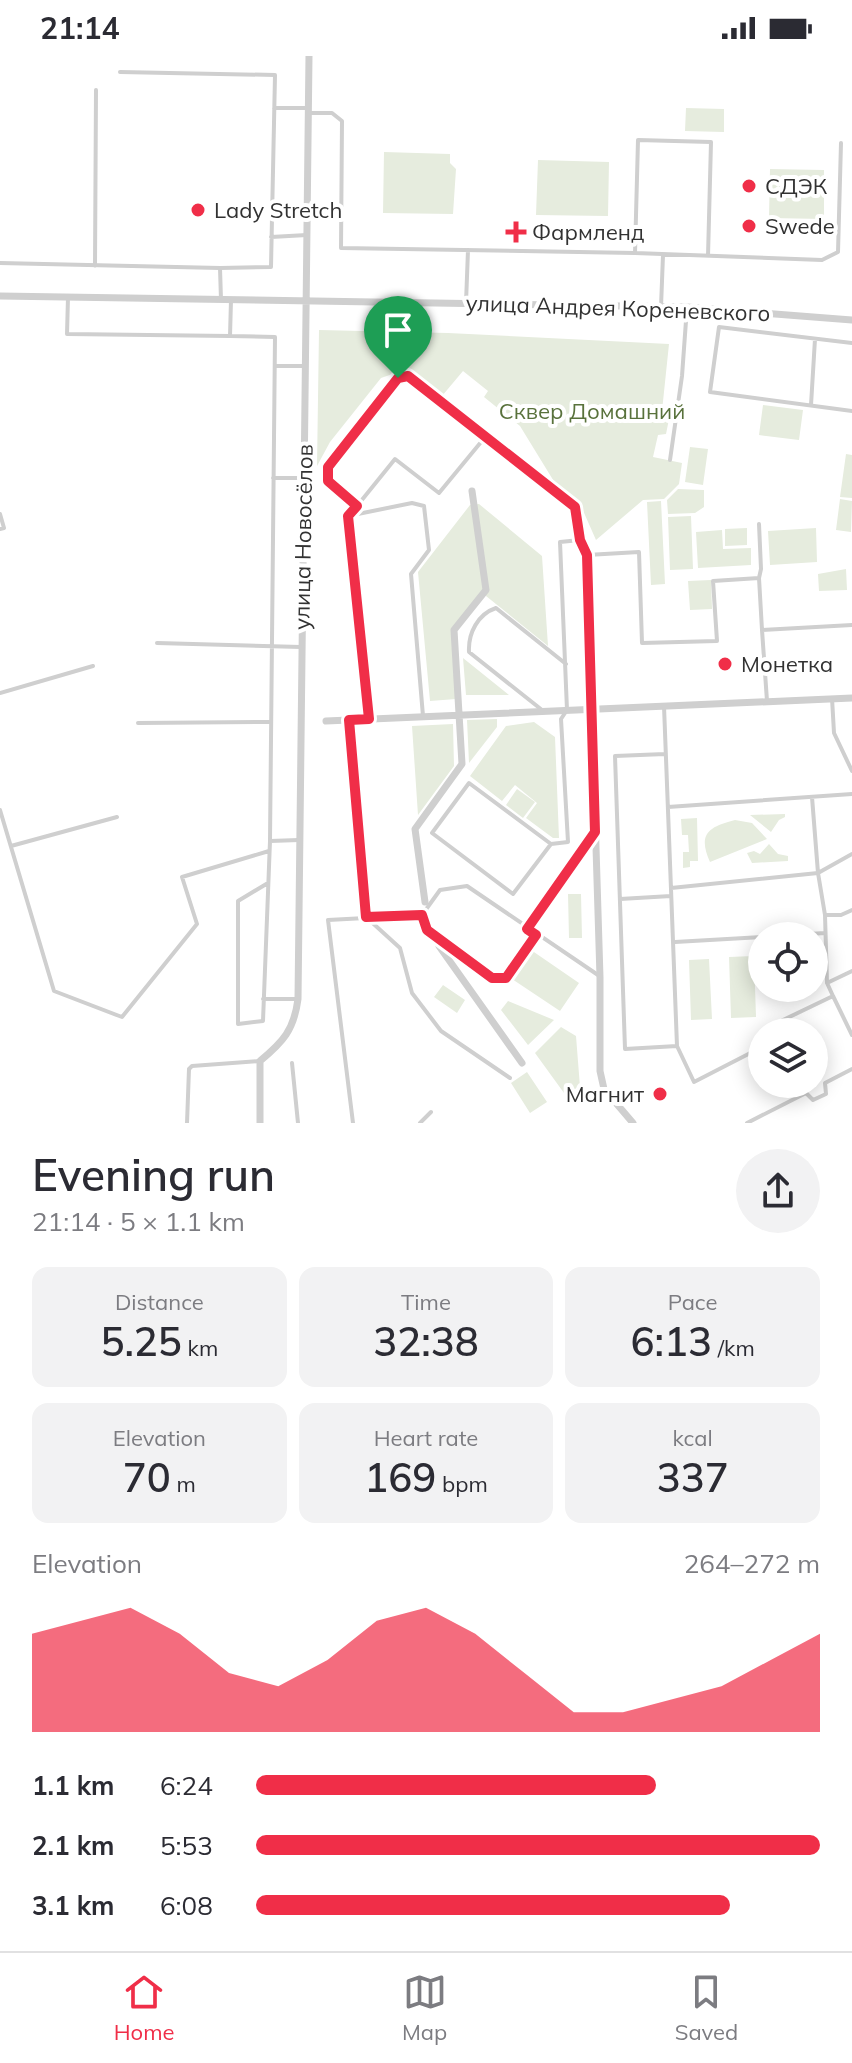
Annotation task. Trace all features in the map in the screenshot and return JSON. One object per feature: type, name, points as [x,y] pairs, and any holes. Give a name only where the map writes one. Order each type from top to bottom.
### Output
[{"type":"street","name":"улица Новосёлов","points":[[260,1061],[287,1035],[296,1019],[298,999],[309,56]]},
{"type":"street","name":"улица Андрея Кореневского","points":[[0,296],[687,307],[852,320]]},
{"type":"street","points":[[425,902],[415,829],[462,764],[454,630],[486,590],[472,491]]},
{"type":"street","points":[[580,540],[587,555],[600,1071],[604,1089],[633,1123]]},
{"type":"street","points":[[326,721],[852,698]]},
{"type":"street","points":[[439,946],[522,1063]]},
{"type":"street","points":[[260,1061],[260,1123]]},
{"type":"lane","points":[[0,263],[271,267],[275,75],[120,72]]},
{"type":"lane","points":[[95,266],[96,90]]},
{"type":"lane","points":[[274,108],[332,113],[342,121],[341,248],[822,260],[838,252],[841,143]]},
{"type":"lane","points":[[635,253],[638,140],[711,142],[708,256]]},
{"type":"lane","points":[[271,237],[307,235]]},
{"type":"lane","points":[[466,303],[468,250]]},
{"type":"lane","points":[[661,307],[663,255]]},
{"type":"lane","points":[[220,268],[221,300]]},
{"type":"lane","points":[[68,297],[67,334],[275,337],[270,841],[263,1021],[238,1024],[238,901],[268,883]]},
{"type":"lane","points":[[230,336],[231,300]]},
{"type":"lane","points":[[670,460],[682,376],[687,307]]},
{"type":"lane","points":[[852,343],[719,327],[710,392],[852,411]]},
{"type":"lane","points":[[811,405],[815,339]]},
{"type":"lane","points":[[275,366],[306,366]]},
{"type":"lane","points":[[357,506],[328,481],[328,467],[398,378],[408,376],[575,507],[580,540],[560,542],[567,710],[561,719],[568,842],[551,844],[469,783],[432,833],[513,894],[551,844]]},
{"type":"lane","points":[[369,719],[348,516],[395,459],[439,493],[486,436]]},
{"type":"lane","points":[[273,478],[304,478]]},
{"type":"lane","points":[[348,516],[412,503],[424,506],[429,550],[411,574],[423,716]]},
{"type":"lane","points":[[0,514],[4,528],[0,529]]},
{"type":"lane","points":[[759,524],[759,578],[767,701]]},
{"type":"lane","points":[[587,555],[639,552],[642,643],[717,641],[713,581],[759,578]]},
{"type":"lane","points":[[543,711],[469,652],[470,633],[484,614],[496,608],[566,664]]},
{"type":"lane","points":[[762,630],[852,625]]},
{"type":"lane","points":[[157,643],[301,647]]},
{"type":"lane","points":[[0,693],[93,666]]},
{"type":"lane","points":[[832,698],[834,733],[852,771]]},
{"type":"lane","points":[[664,706],[677,1046],[694,1082],[748,1054]]},
{"type":"lane","points":[[349,720],[366,917],[400,948],[412,993],[441,1031],[510,1078]]},
{"type":"lane","points":[[138,723],[270,722]]},
{"type":"lane","points":[[665,754],[615,756],[625,1049],[677,1046]]},
{"type":"lane","points":[[668,807],[852,794]]},
{"type":"lane","points":[[812,797],[825,922]]},
{"type":"lane","points":[[0,810],[54,991],[122,1017],[197,924],[182,877],[269,851]]},
{"type":"lane","points":[[11,846],[117,817]]},
{"type":"lane","points":[[527,929],[595,832]]},
{"type":"lane","points":[[270,841],[299,840]]},
{"type":"lane","points":[[671,888],[818,873],[852,854]]},
{"type":"lane","points":[[422,915],[440,890],[467,886],[600,977]]},
{"type":"lane","points":[[620,899],[671,896]]},
{"type":"lane","points":[[825,915],[841,915],[852,910]]},
{"type":"lane","points":[[353,1123],[328,920],[422,915]]},
{"type":"lane","points":[[422,915],[427,930],[492,978],[506,978],[536,935]]},
{"type":"lane","points":[[675,942],[748,938]]},
{"type":"lane","points":[[828,983],[852,971]]},
{"type":"lane","points":[[828,985],[852,1035]]},
{"type":"lane","points":[[787,1018],[833,996]]},
{"type":"lane","points":[[263,999],[298,999]]},
{"type":"lane","points":[[187,1123],[189,1069],[192,1066],[260,1061]]},
{"type":"lane","points":[[292,1063],[298,1123]]},
{"type":"lane","points":[[747,1123],[806,1093],[813,1100],[826,1094],[825,1083],[852,1069]]},
{"type":"lane","points":[[420,1123],[431,1112]]},
{"type":"green space","points":[[686,108],[724,109],[724,132],[685,131]]},
{"type":"green space","points":[[384,152],[450,154],[450,163],[456,169],[453,214],[383,213]]},
{"type":"green space","points":[[538,160],[609,162],[608,216],[536,215]]},
{"type":"green space","points":[[770,169],[824,170],[824,219],[769,218]]},
{"type":"green space","name":"Сквер Домашний","points":[[319,330],[669,344],[662,411],[670,414],[666,434],[658,435],[653,457],[682,463],[679,484],[664,499],[643,500],[596,540],[581,506],[558,488],[520,426],[484,397],[488,391],[463,371],[442,396],[407,369],[381,378],[330,442],[317,466]]},
{"type":"green space","points":[[763,405],[803,410],[799,440],[759,435]]},
{"type":"green space","points":[[690,447],[708,449],[703,485],[685,482]]},
{"type":"green space","points":[[846,454],[852,455],[852,498],[840,497]]},
{"type":"green space","points":[[678,489],[704,490],[704,507],[695,513],[668,514],[667,500]]},
{"type":"green space","points":[[840,499],[852,501],[851,532],[836,530]]},
{"type":"green space","points":[[661,501],[665,584],[651,585],[647,502]]},
{"type":"green space","points":[[479,504],[542,556],[548,646],[481,592],[452,630],[456,699],[430,701],[418,572],[470,505]]},
{"type":"green space","points":[[691,516],[693,569],[670,570],[668,517]]},
{"type":"green space","points":[[747,528],[747,545],[725,546],[725,529]]},
{"type":"green space","points":[[816,528],[817,562],[770,565],[768,531]]},
{"type":"green space","points":[[722,530],[723,549],[751,548],[751,565],[698,568],[696,532]]},
{"type":"green space","points":[[846,569],[847,590],[819,591],[818,574]]},
{"type":"green space","points":[[711,580],[712,609],[690,610],[688,581]]},
{"type":"green space","points":[[463,658],[509,695],[466,695]]},
{"type":"green space","points":[[497,719],[497,727],[469,763],[467,720]]},
{"type":"green space","points":[[534,722],[555,737],[559,838],[553,838],[526,818],[537,803],[515,785],[502,801],[470,776],[506,726]]},
{"type":"green space","points":[[453,724],[454,766],[418,815],[412,726]]},
{"type":"green space","points":[[517,789],[535,802],[523,818],[506,805]]},
{"type":"green space","points":[[785,814],[771,832],[750,815]]},
{"type":"green space","points":[[697,818],[698,861],[690,861],[690,867],[683,868],[683,852],[689,852],[688,835],[682,835],[681,819]]},
{"type":"green space","points":[[735,820],[752,823],[767,839],[710,862],[705,839],[712,829]]},
{"type":"green space","points":[[769,844],[778,854],[788,856],[788,861],[752,863],[747,853],[754,851],[760,854]]},
{"type":"green space","points":[[568,894],[581,894],[582,938],[569,938]]},
{"type":"green space","points":[[531,950],[579,983],[560,1011],[512,979]]},
{"type":"green space","points":[[748,956],[748,1002],[756,1002],[756,1017],[731,1018],[729,957]]},
{"type":"green space","points":[[709,959],[712,1019],[691,1020],[689,960]]},
{"type":"green space","points":[[443,985],[465,1000],[457,1013],[434,997]]},
{"type":"green space","points":[[508,1001],[554,1020],[528,1045],[501,1010]]},
{"type":"green space","points":[[561,1027],[576,1036],[580,1087],[564,1093],[535,1053]]},
{"type":"green space","points":[[527,1072],[547,1102],[530,1113],[511,1083]]},
{"type":"place","name":"СДЭК","points":[[749,186]]},
{"type":"place","name":"Lady Stretch","points":[[198,210]]},
{"type":"place","name":"Swede","points":[[749,226]]},
{"type":"place","name":"Фармленд","points":[[516,232]]},
{"type":"place","name":"Монетка","points":[[725,664]]},
{"type":"place","name":"Магнит","points":[[660,1094]]},
{"type":"route","points":[[408,376],[575,507],[580,540],[587,555],[595,832],[527,929],[536,935],[506,978],[492,978],[427,930],[422,915],[366,917],[349,720],[369,719],[348,516],[357,506],[328,481],[328,467],[398,378],[408,376]]}]
